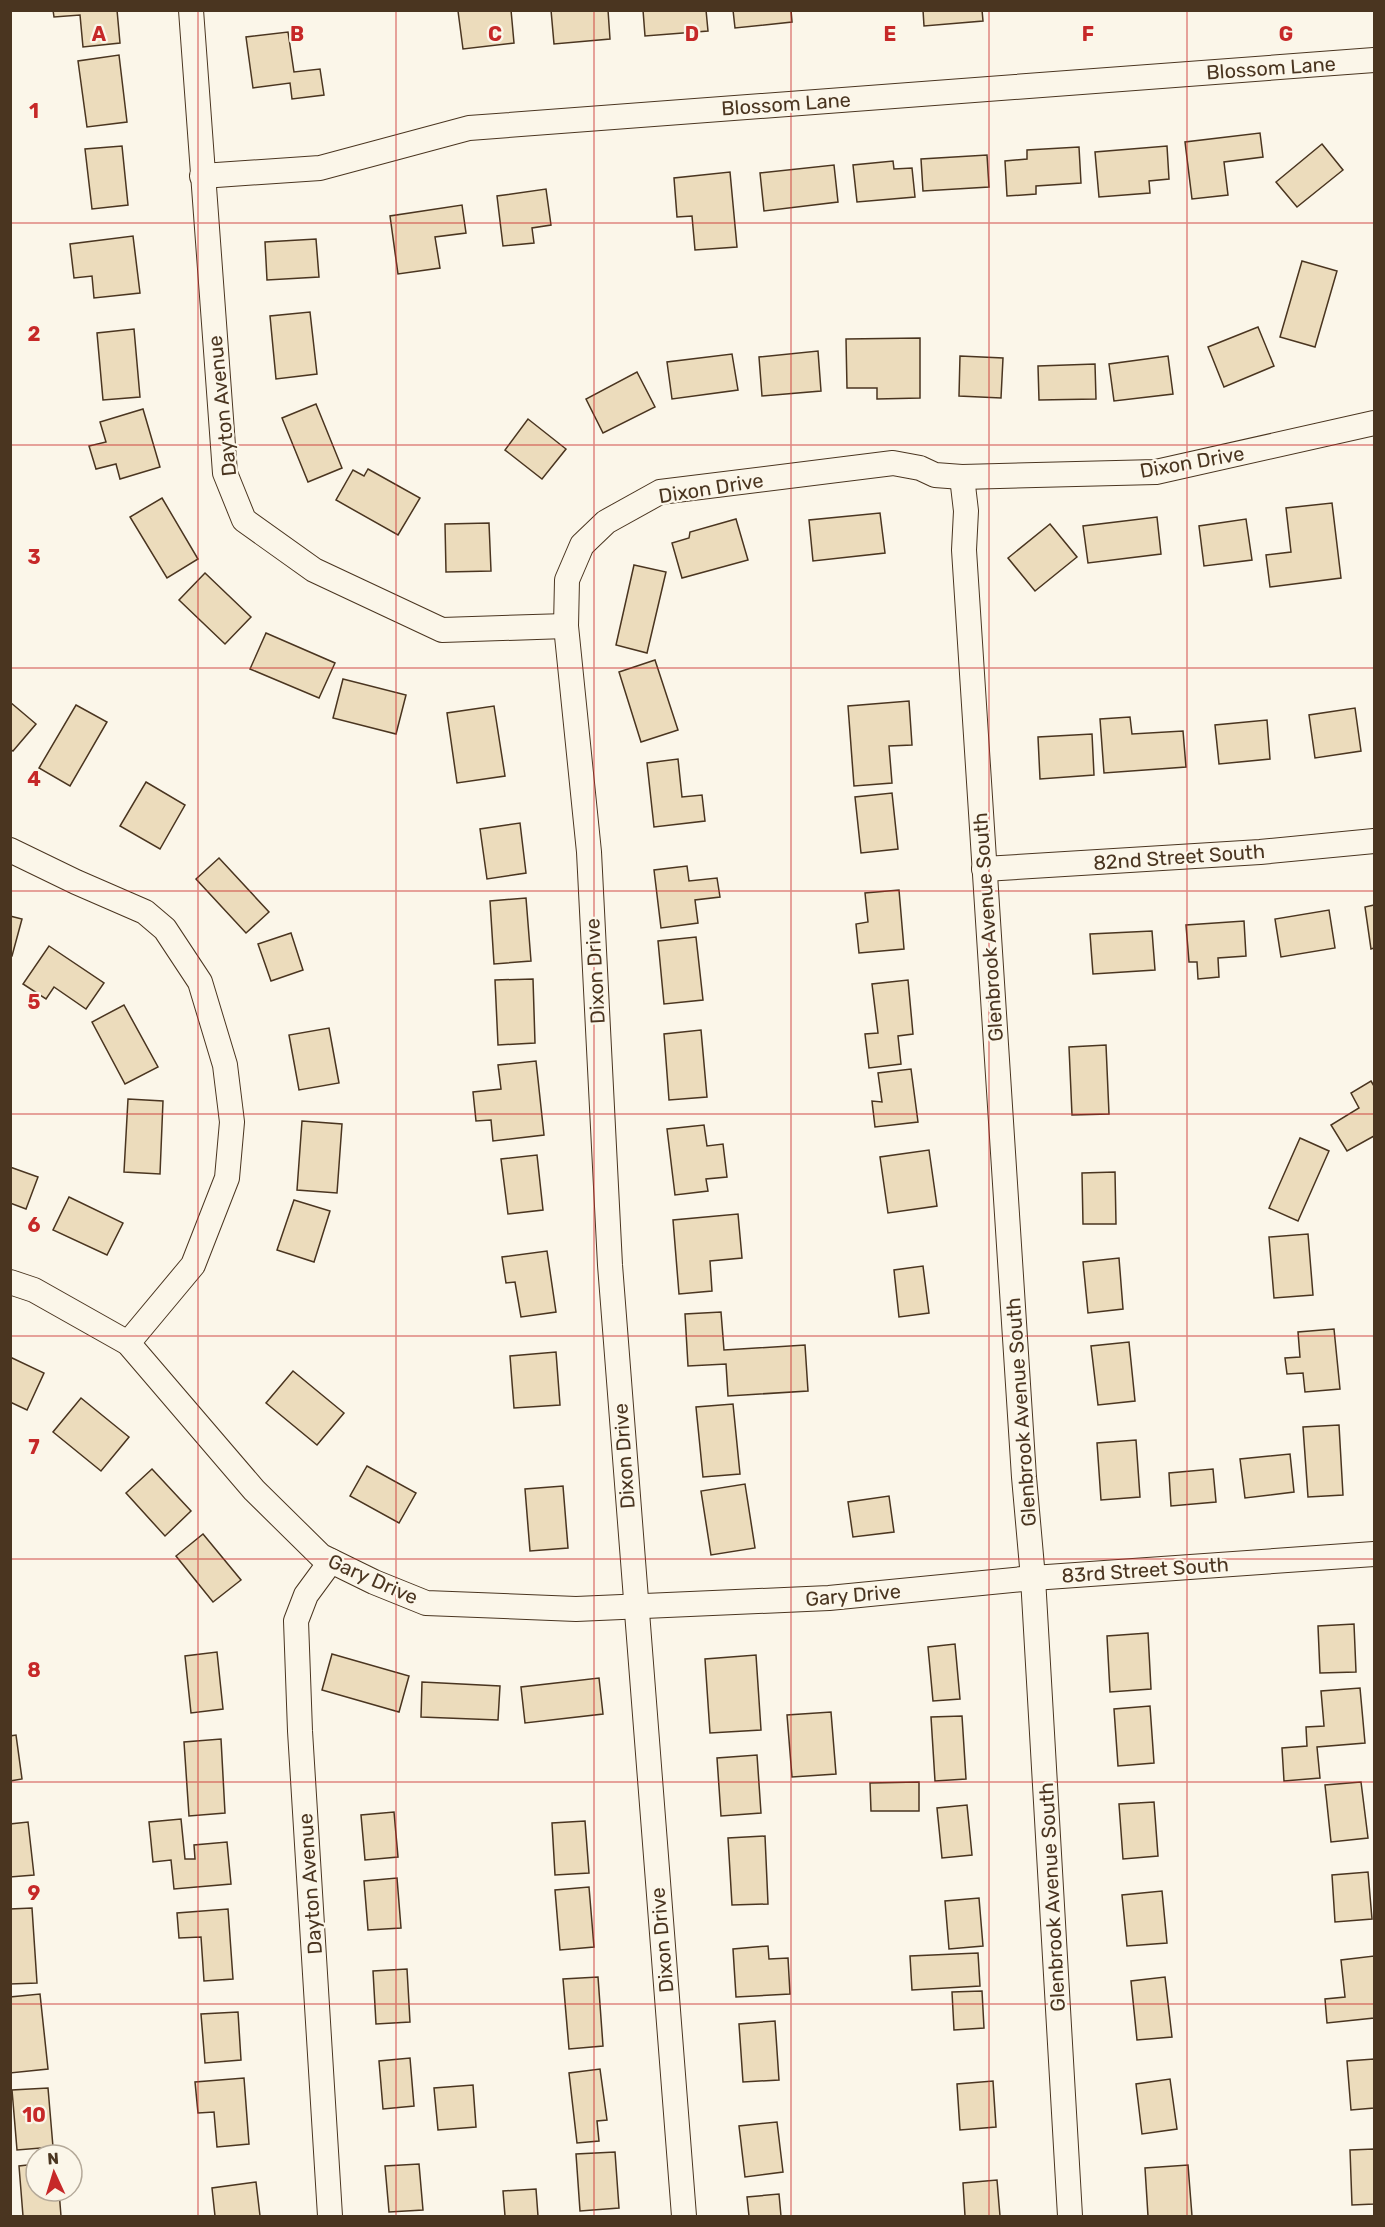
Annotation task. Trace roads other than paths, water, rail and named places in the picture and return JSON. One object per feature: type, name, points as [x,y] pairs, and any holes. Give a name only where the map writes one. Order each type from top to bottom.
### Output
[{"type":"street","name":"Dayton Avenue","points":[[191,10],[225,473],[244,520],[314,570],[442,630],[566,627]]},
{"type":"street","name":"Blossom Lane","points":[[202,176],[320,168],[469,128],[1374,60]]},
{"type":"street","name":"Dixon Drive","points":[[684,2217],[610,1265],[589,852],[566,627],[567,580],[582,546],[606,522],[660,492],[893,463],[920,468],[935,475],[962,477],[1156,472],[1374,423]]},
{"type":"street","name":"Glenbrook Avenue South","points":[[962,477],[966,511],[964,550],[984,868],[1024,1477],[1033,1578],[1070,2217]]},
{"type":"street","name":"82nd Street South","points":[[984,868],[1260,852],[1374,842]]},
{"type":"street","points":[[10,850],[145,912],[165,929],[200,982],[225,1065],[232,1122],[227,1178],[193,1265],[128,1342]]},
{"type":"street","name":"Gary Drive","points":[[10,1282],[34,1290],[128,1342],[254,1490],[321,1556],[374,1582],[426,1603],[576,1609],[829,1598],[917,1590]]},
{"type":"street","name":"83rd Street South","points":[[917,1590],[1033,1578],[1374,1554]]},
{"type":"street","name":"Dayton Avenue","points":[[330,2217],[300,1731],[296,1621],[306,1595],[331,1561]]}]
